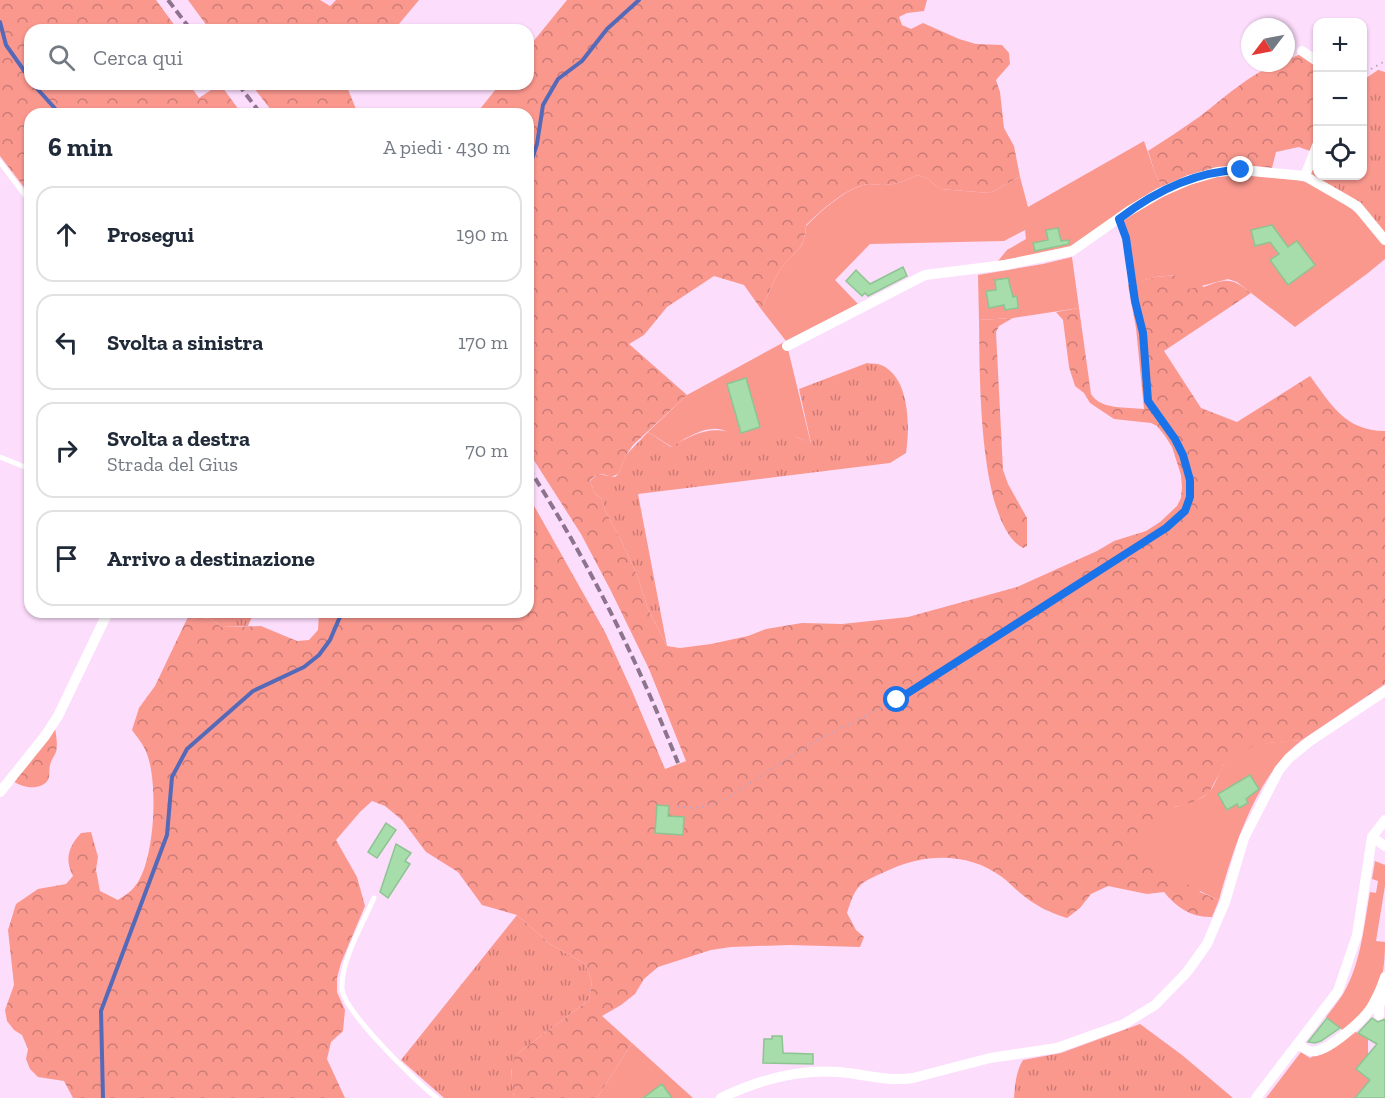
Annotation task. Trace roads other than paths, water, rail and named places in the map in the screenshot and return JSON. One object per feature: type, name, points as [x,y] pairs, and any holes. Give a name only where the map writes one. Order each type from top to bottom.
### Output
[{"type":"street","points":[[1302,51],[1313,59]]},
{"type":"street","points":[[1305,176],[1313,154]]},
{"type":"street","points":[[787,346],[921,277],[1064,254],[1168,189],[1209,174],[1241,170],[1305,176],[1357,206],[1385,240]]},
{"type":"street","points":[[0,792],[58,716],[105,618]]},
{"type":"street","points":[[721,1098],[762,1081],[790,1074],[832,1072],[900,1079],[913,1078],[990,1058],[1057,1048],[1139,1017],[1169,993],[1198,960],[1225,902],[1244,838],[1279,770],[1289,758],[1310,741],[1385,691]]},
{"type":"street","points":[[1256,1098],[1338,991],[1358,935],[1372,837],[1385,820]]},
{"type":"street","points":[[1372,837],[1385,846]]},
{"type":"street","points":[[1298,1044],[1313,1052],[1343,1035],[1369,1011],[1384,979]]},
{"type":"street","points":[[1379,1015],[1384,979]]},
{"type":"lane","points":[[0,162],[24,194]]},
{"type":"lane","points":[[0,457],[24,467]]},
{"type":"lane","points":[[374,898],[347,961],[342,985],[343,997],[398,1063],[437,1098]]},
{"type":"waterway","points":[[534,153],[543,105],[558,79],[582,61],[607,29],[639,0]]},
{"type":"waterway","points":[[0,22],[6,45],[24,70]]},
{"type":"waterway","points":[[38,90],[55,108]]},
{"type":"waterway","points":[[103,1098],[101,1011],[167,835],[172,777],[187,749],[253,691],[304,667],[319,655],[330,640],[339,618]]},
{"type":"railway","points":[[168,0],[186,24]]},
{"type":"railway","points":[[243,90],[256,108]]},
{"type":"railway","points":[[534,477],[571,538],[610,611],[646,686],[678,763]]}]
